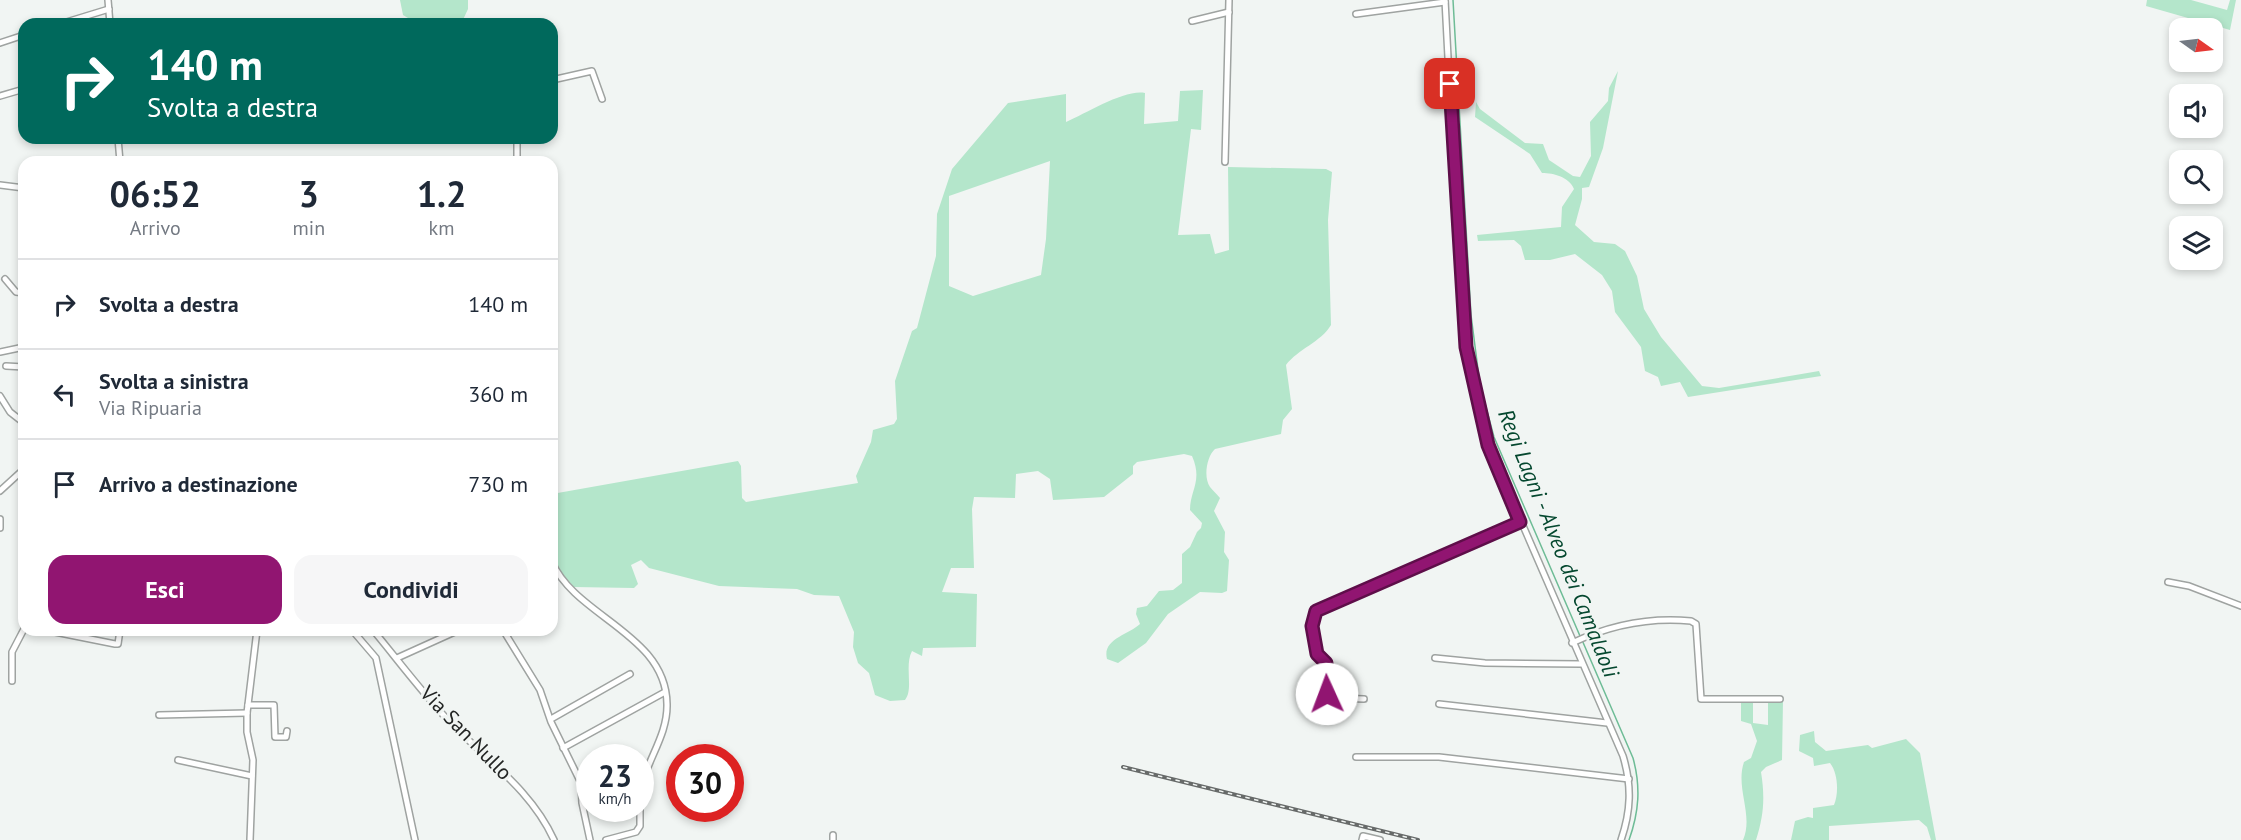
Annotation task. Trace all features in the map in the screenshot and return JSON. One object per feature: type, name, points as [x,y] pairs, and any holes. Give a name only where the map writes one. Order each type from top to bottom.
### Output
[{"type":"street","points":[[108,0],[110,18]]},
{"type":"street","points":[[1225,162],[1229,0]]},
{"type":"street","points":[[1356,14],[1445,1],[1466,347],[1488,445],[1574,642],[1581,664],[1623,756],[1629,779],[1630,805],[1621,840]]},
{"type":"street","points":[[80,18],[110,9]]},
{"type":"street","points":[[1192,21],[1228,12]]},
{"type":"street","points":[[0,43],[18,37]]},
{"type":"street","points":[[558,78],[592,70],[602,99]]},
{"type":"street","points":[[0,96],[18,90]]},
{"type":"street","points":[[0,185],[18,187]]},
{"type":"street","points":[[5,279],[18,292]]},
{"type":"street","points":[[0,352],[18,348]]},
{"type":"street","points":[[6,366],[18,367]]},
{"type":"street","points":[[0,396],[10,412],[18,418]]},
{"type":"street","points":[[1,488],[18,473]]},
{"type":"street","points":[[0,519],[0,528]]},
{"type":"street","points":[[1364,699],[1335,698],[1327,694],[1326,663],[1317,654],[1312,626],[1316,611],[1520,522]]},
{"type":"street","points":[[558,572],[589,605],[634,640],[649,657],[665,692],[665,727],[654,755]]},
{"type":"street","points":[[2168,582],[2189,586],[2241,606]]},
{"type":"street","points":[[1574,642],[1642,620],[1691,621],[1695,624],[1698,641],[1701,699],[1780,699]]},
{"type":"street","points":[[12,681],[12,652],[20,636]]},
{"type":"street","points":[[75,636],[118,644],[119,636]]},
{"type":"street","points":[[250,840],[253,760],[247,732],[247,713],[255,636]]},
{"type":"street","points":[[357,636],[376,658],[415,840]]},
{"type":"street","name":"Via San Nullo","points":[[378,636],[447,719],[524,793],[547,824],[554,840]]},
{"type":"street","points":[[397,658],[446,636]]},
{"type":"street","points":[[507,636],[540,690],[550,719],[581,783],[582,802],[590,840]]},
{"type":"street","points":[[1435,658],[1485,663],[1581,664]]},
{"type":"street","points":[[550,719],[630,674]]},
{"type":"street","points":[[563,748],[665,692]]},
{"type":"street","points":[[1439,704],[1607,723]]},
{"type":"street","points":[[248,705],[274,705],[275,737],[286,737],[287,731]]},
{"type":"street","points":[[159,715],[247,713]]},
{"type":"street","points":[[1356,757],[1439,757],[1629,779]]},
{"type":"street","points":[[178,760],[252,776]]},
{"type":"street","points":[[606,840],[636,832],[640,822]]},
{"type":"street","points":[[636,832],[640,840]]},
{"type":"street","points":[[1362,840],[1363,836],[1380,840]]},
{"type":"green space","points":[[400,0],[468,0],[468,9],[464,18],[408,18],[403,15]]},
{"type":"green space","points":[[2147,0],[2191,0],[2227,10],[2230,0],[2236,0],[2230,30],[2223,28],[2223,18],[2188,18],[2146,6]]},
{"type":"green space","points":[[1618,71],[1603,148],[1589,187],[1582,188],[1582,199],[1575,225],[1594,242],[1615,244],[1625,251],[1637,276],[1644,309],[1661,337],[1702,386],[1719,388],[1819,371],[1821,376],[1688,397],[1680,382],[1661,386],[1658,377],[1645,371],[1641,347],[1615,312],[1612,291],[1602,275],[1575,254],[1550,260],[1525,260],[1521,246],[1514,240],[1478,241],[1477,235],[1561,227],[1562,207],[1574,189],[1569,181],[1561,176],[1542,173],[1530,154],[1475,117],[1476,102],[1480,109],[1525,143],[1543,144],[1549,160],[1573,176],[1580,177],[1591,156],[1590,122],[1608,101],[1609,88]]},
{"type":"green space","points":[[1203,90],[1201,130],[1191,129],[1178,235],[1210,234],[1215,254],[1229,250],[1228,167],[1326,169],[1332,172],[1328,220],[1331,325],[1327,331],[1286,365],[1292,409],[1283,420],[1281,434],[1215,449],[1208,461],[1206,472],[1208,483],[1220,498],[1214,511],[1225,532],[1224,552],[1229,560],[1227,591],[1222,593],[1200,592],[1168,614],[1146,643],[1118,663],[1107,659],[1106,652],[1112,642],[1140,624],[1136,614],[1137,608],[1147,606],[1159,591],[1173,590],[1182,583],[1182,554],[1190,547],[1202,523],[1190,510],[1196,472],[1192,456],[1184,454],[1137,462],[1133,466],[1133,474],[1104,497],[1053,500],[1050,479],[1038,471],[1016,474],[1015,498],[974,497],[972,509],[974,568],[951,568],[942,592],[977,594],[976,647],[923,648],[922,656],[912,651],[909,663],[909,690],[905,700],[890,701],[875,695],[869,673],[858,663],[853,647],[854,632],[839,596],[814,595],[797,589],[719,586],[649,568],[641,560],[631,565],[638,584],[634,588],[574,587],[560,572],[558,568],[558,493],[738,461],[741,466],[742,498],[746,502],[858,483],[856,476],[871,442],[873,430],[894,424],[897,419],[895,381],[912,331],[917,328],[936,256],[937,214],[952,169],[1008,103],[1066,94],[1066,122],[1117,98],[1145,93],[1144,124],[1178,121],[1180,91]],"holes":[[[1050,161],[1046,239],[1041,275],[973,296],[949,286],[949,196]]]},
{"type":"green space","points":[[1741,700],[1753,700],[1753,723],[1768,725],[1768,700],[1783,700],[1782,760],[1766,767],[1761,772],[1763,806],[1756,840],[1743,840],[1747,821],[1742,772],[1744,762],[1751,758],[1757,741],[1751,724],[1741,721]]},
{"type":"green space","points":[[1814,731],[1815,742],[1826,751],[1868,745],[1872,748],[1906,739],[1920,753],[1936,840],[1931,840],[1927,827],[1919,820],[1829,826],[1829,840],[1791,840],[1795,821],[1808,817],[1813,818],[1813,808],[1834,805],[1836,800],[1836,778],[1830,763],[1814,766],[1813,758],[1799,751],[1800,735]]},
{"type":"waterway","name":"Regi Lagni - Alveo dei Camaldoli","points":[[1453,0],[1471,315],[1480,385],[1494,437],[1580,636]]},
{"type":"waterway","name":"Regi Lagni - Alveo dei Camaldoli","points":[[1582,640],[1636,769],[1638,799],[1629,840]]},
{"type":"railway","points":[[1123,767],[1418,840]]},
{"type":"route","points":[[1327,694],[1326,663],[1317,654],[1312,626],[1316,611],[1520,522],[1488,445],[1466,347],[1461,306],[1450,84]]}]
